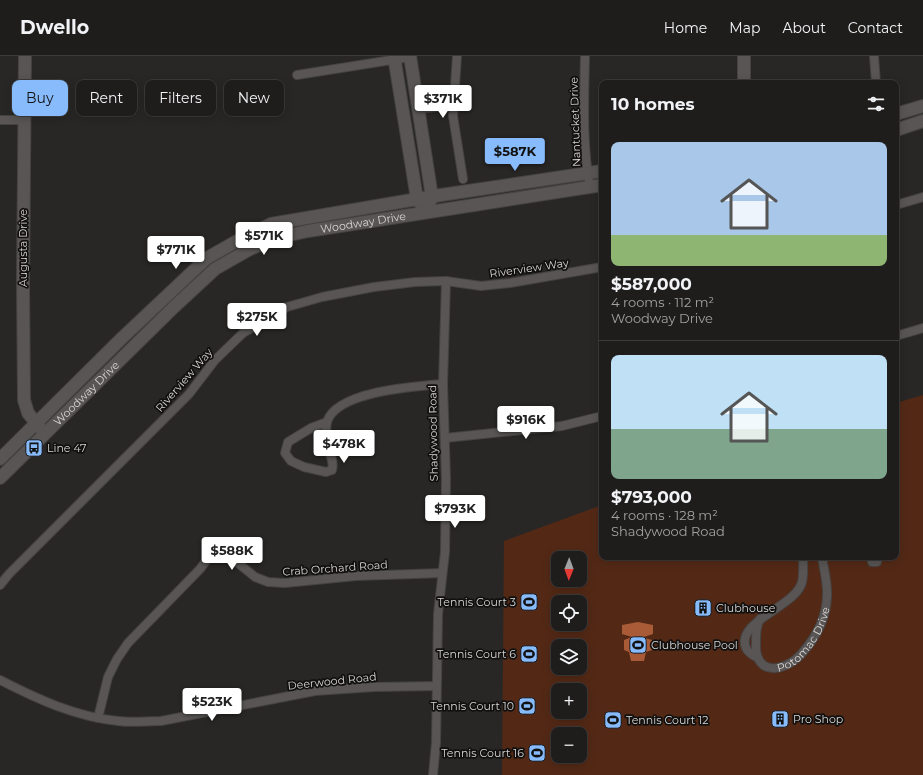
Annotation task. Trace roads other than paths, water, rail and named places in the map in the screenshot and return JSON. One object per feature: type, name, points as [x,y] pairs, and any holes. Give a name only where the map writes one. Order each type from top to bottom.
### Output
[{"type":"main road","name":"Augusta Drive","points":[[25,56],[23,256],[24,400],[28,413],[44,433]]},
{"type":"main road","points":[[744,56],[744,80]]},
{"type":"main road","points":[[410,57],[432,197],[425,212]]},
{"type":"main road","points":[[394,58],[417,199],[425,212]]},
{"type":"main road","points":[[899,113],[923,106]]},
{"type":"main road","points":[[899,129],[923,121]]},
{"type":"main road","name":"Woodway Drive","points":[[0,459],[122,338],[206,258],[271,224],[417,199],[599,172]]},
{"type":"main road","name":"Woodway Drive","points":[[0,478],[44,433],[215,269],[250,248],[276,238],[308,231],[596,186]]},
{"type":"main road","points":[[306,217],[308,231]]},
{"type":"main road","points":[[122,338],[131,349]]},
{"type":"street","points":[[457,56],[453,105],[454,128],[463,179]]},
{"type":"street","name":"Nantucket Drive","points":[[585,56],[584,133],[588,174],[596,186]]},
{"type":"street","points":[[874,56],[876,80]]},
{"type":"street","points":[[297,76],[394,58],[410,57]]},
{"type":"street","points":[[419,109],[453,105]]},
{"type":"street","points":[[0,120],[25,120]]},
{"type":"street","points":[[899,204],[923,197]]},
{"type":"street","name":"Riverview Way","points":[[0,585],[9,574],[189,394],[215,360],[243,333],[287,307],[322,297],[374,287],[415,282],[446,281],[481,286],[510,283],[599,268]]},
{"type":"street","name":"Shadywood Road","points":[[432,775],[436,743],[438,614],[445,552],[445,438],[443,384],[446,281]]},
{"type":"street","points":[[899,335],[923,328]]},
{"type":"street","points":[[327,422],[311,428],[288,442],[285,453],[291,461],[304,467],[326,472],[332,470],[334,464],[327,443],[327,422],[332,413],[348,401],[401,388],[443,384]]},
{"type":"street","points":[[445,438],[562,426],[599,417]]},
{"type":"street","name":"Crab Orchard Road","points":[[98,718],[108,677],[117,659],[128,643],[200,569],[217,546],[254,577],[268,582],[285,583],[356,576],[442,573]]},
{"type":"street","name":"Potomac Drive","points":[[803,560],[802,582],[794,595],[760,619],[756,627],[755,649],[758,658],[764,666],[776,669],[788,665],[803,653],[817,633],[823,618],[827,596],[822,560]]},
{"type":"street","points":[[872,560],[872,562],[878,562],[878,560]]},
{"type":"street","name":"Deerwood Road","points":[[0,680],[23,692],[59,707],[98,718],[136,722],[160,721],[315,692],[374,687],[436,686]]},
{"type":"place","name":"Line 47","points":[[34,448]]},
{"type":"place","name":"Tennis Court 3","points":[[529,602]]},
{"type":"place","name":"Clubhouse","points":[[703,608]]},
{"type":"place","name":"Clubhouse Pool","points":[[638,645]]},
{"type":"place","name":"Tennis Court 6","points":[[529,654]]},
{"type":"place","name":"Tennis Court 10","points":[[527,706]]},
{"type":"place","name":"Pro Shop","points":[[780,719]]},
{"type":"place","name":"Tennis Court 12","points":[[613,720]]},
{"type":"place","name":"Tennis Court 16","points":[[537,753]]}]
